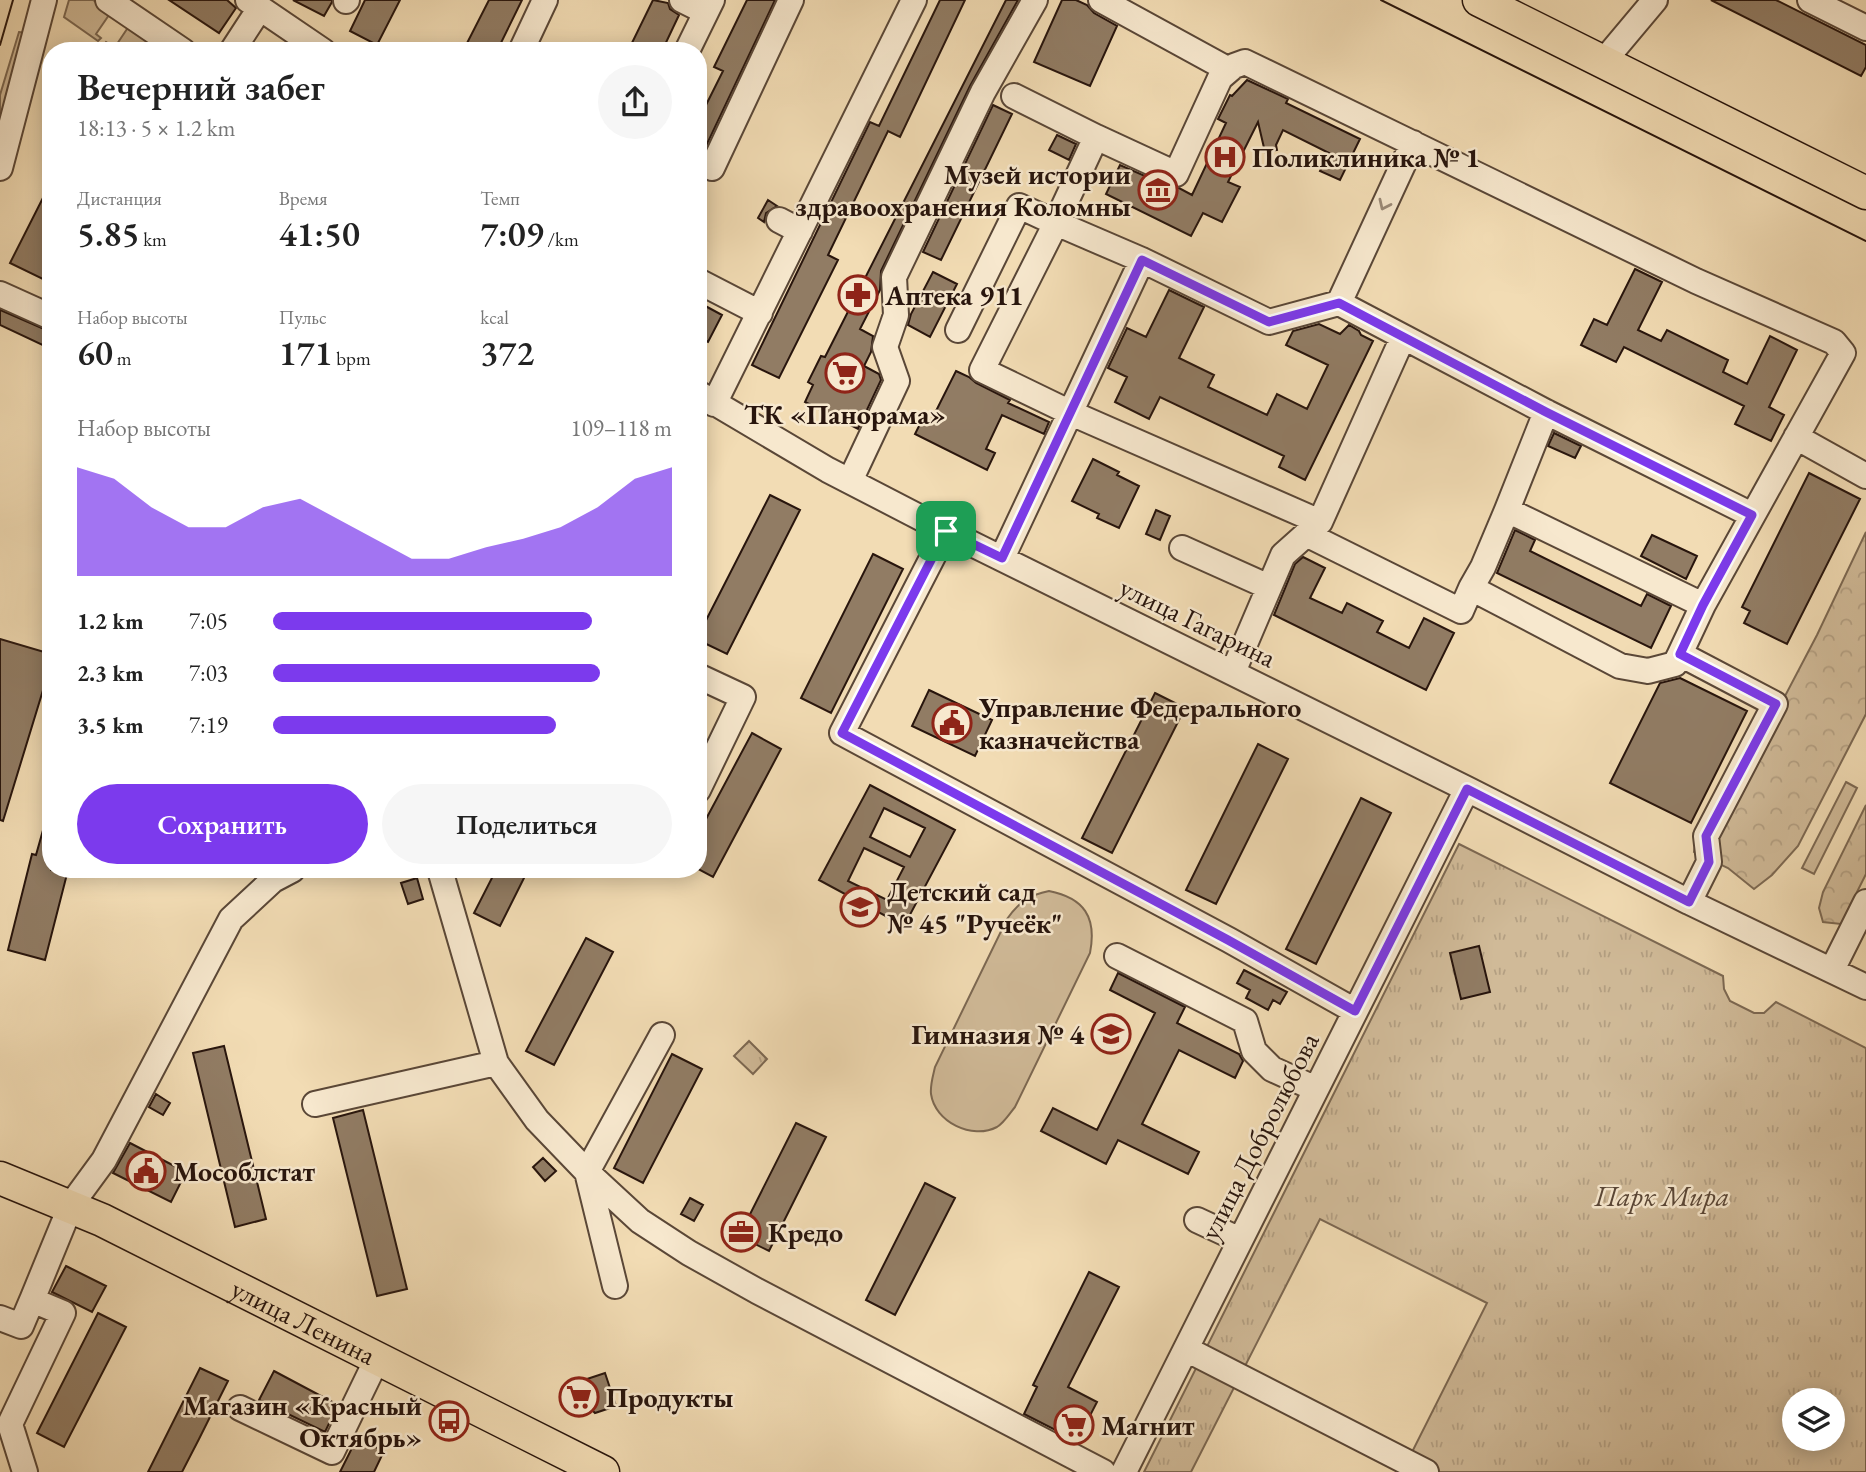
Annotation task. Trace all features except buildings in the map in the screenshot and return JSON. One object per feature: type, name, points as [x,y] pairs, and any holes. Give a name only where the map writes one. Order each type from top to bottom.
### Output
[{"type":"main road","points":[[1479,0],[1866,193]]},
{"type":"main road","name":"улица Ленина","points":[[0,1178],[71,1205],[377,1359],[571,1465],[603,1472]]},
{"type":"street","points":[[0,168],[44,0]]},
{"type":"street","points":[[108,0],[170,42]]},
{"type":"street","points":[[525,42],[545,0]]},
{"type":"street","points":[[682,0],[709,6],[691,42]]},
{"type":"street","points":[[712,168],[791,0]]},
{"type":"street","points":[[707,396],[760,313],[789,225],[864,102],[914,0]]},
{"type":"street","points":[[864,102],[879,109],[933,0]]},
{"type":"street","points":[[850,481],[897,381],[884,347],[896,315],[894,276],[983,92],[1035,0]]},
{"type":"street","points":[[1101,0],[1228,70]]},
{"type":"street","points":[[1602,62],[1655,0]]},
{"type":"street","points":[[1810,0],[1866,28]]},
{"type":"street","points":[[236,42],[254,4],[310,42]]},
{"type":"street","points":[[1014,96],[1176,174],[1220,78],[1228,70],[1245,62],[1696,281],[1834,342],[1843,353],[1703,605],[1675,664],[1648,671],[1620,666],[1471,588]]},
{"type":"street","points":[[1096,137],[982,370],[1313,528],[1461,611],[1483,567],[1546,412]]},
{"type":"street","points":[[1339,303],[1413,144]]},
{"type":"street","points":[[958,330],[1019,206],[1142,260],[1269,322],[1339,303],[1546,412],[1752,515]]},
{"type":"street","points":[[1002,558],[1142,260]]},
{"type":"street","points":[[707,286],[760,313]]},
{"type":"street","points":[[0,294],[42,313]]},
{"type":"street","points":[[1233,672],[1283,555],[1313,528],[1403,337]]},
{"type":"street","name":"улица Гагарина","points":[[707,399],[850,481],[946,531],[1689,902],[1866,987]]},
{"type":"street","points":[[1796,437],[1866,476]]},
{"type":"street","points":[[1507,510],[1703,605]]},
{"type":"street","points":[[946,531],[842,733],[1355,1011]]},
{"type":"street","points":[[1182,548],[1269,587]]},
{"type":"street","points":[[1680,654],[1776,704],[1706,836],[1709,862],[1689,902]]},
{"type":"street","points":[[707,680],[743,697],[707,771]]},
{"type":"street","name":"улица Добролюбова","points":[[1124,1472],[1467,789]]},
{"type":"street","points":[[0,1318],[21,1326],[71,1205],[110,1149],[232,919],[277,878]]},
{"type":"street","points":[[442,878],[496,1063],[537,1120],[587,1172],[640,1221],[689,1253],[942,1390],[1103,1472]]},
{"type":"street","points":[[1832,970],[1866,902]]},
{"type":"street","points":[[1116,956],[1245,1021],[1254,1051],[1272,1069],[1316,1089]]},
{"type":"street","points":[[615,1286],[587,1172],[662,1035]]},
{"type":"street","points":[[315,1104],[496,1063]]},
{"type":"street","points":[[1197,1220],[1240,1240]]},
{"type":"street","points":[[25,1472],[10,1424],[63,1313],[32,1300]]},
{"type":"street","points":[[1186,1349],[1426,1472]]},
{"type":"street","points":[[240,1408],[332,1452],[377,1359]]},
{"type":"green space","points":[[69,0],[93,0],[111,12],[96,34],[101,38],[98,41],[64,17]]},
{"type":"green space","points":[[129,26],[159,42],[118,42]]},
{"type":"green space","points":[[19,32],[27,33],[0,125],[0,95]]},
{"type":"green space","points":[[1866,532],[1866,714],[1798,846],[1772,875],[1754,889],[1728,868],[1694,852],[1696,841],[1730,801],[1817,635]]},
{"type":"green space","points":[[1846,782],[1857,788],[1814,874],[1802,868]]},
{"type":"green space","points":[[1866,805],[1866,874],[1841,924],[1823,922],[1819,908],[1823,892]]},
{"type":"green space","name":"Парк Мира","points":[[1459,844],[1723,976],[1724,989],[1730,1001],[1754,1013],[1764,1013],[1776,1002],[1866,1048],[1866,1472],[1402,1472],[1487,1303],[1320,1219],[1191,1472],[1144,1472]]},
{"type":"green space","points":[[1049,891],[1071,899],[1085,911],[1091,929],[1090,953],[1015,1107],[997,1127],[966,1130],[947,1120],[934,1104],[931,1091],[935,1067],[1007,919],[1025,900]]},
{"type":"green space","points":[[749,1041],[767,1059],[753,1074],[734,1056]]},
{"type":"tram line","points":[[0,45],[13,0]]},
{"type":"tram line","points":[[1381,0],[1866,241]]},
{"type":"place","name":"Поликлиника № 1","points":[[1225,157]]},
{"type":"place","name":"Музей истории здравоохранения Коломны","points":[[1158,190]]},
{"type":"place","name":"Аптека 911","points":[[858,295]]},
{"type":"place","name":"ТК «Панорама»","points":[[845,373]]},
{"type":"place","name":"Управление Федерального казначейства","points":[[952,723]]},
{"type":"place","name":"Детский сад № 45 \"Ручеёк\"","points":[[860,907]]},
{"type":"place","name":"Гимназия № 4","points":[[1111,1034]]},
{"type":"place","name":"Мособлстат","points":[[146,1171]]},
{"type":"place","name":"Кредо","points":[[741,1232]]},
{"type":"place","name":"Продукты","points":[[579,1397]]},
{"type":"place","name":"Магазин «Красный Октябрь»","points":[[449,1421]]},
{"type":"place","name":"Магнит","points":[[1074,1425]]},
{"type":"route","points":[[1142,260],[1269,322],[1339,303],[1546,412],[1752,515],[1703,605],[1680,654],[1776,704],[1706,836],[1709,862],[1689,902],[1467,789],[1355,1011],[842,733],[946,531],[1002,558],[1142,260]]}]
